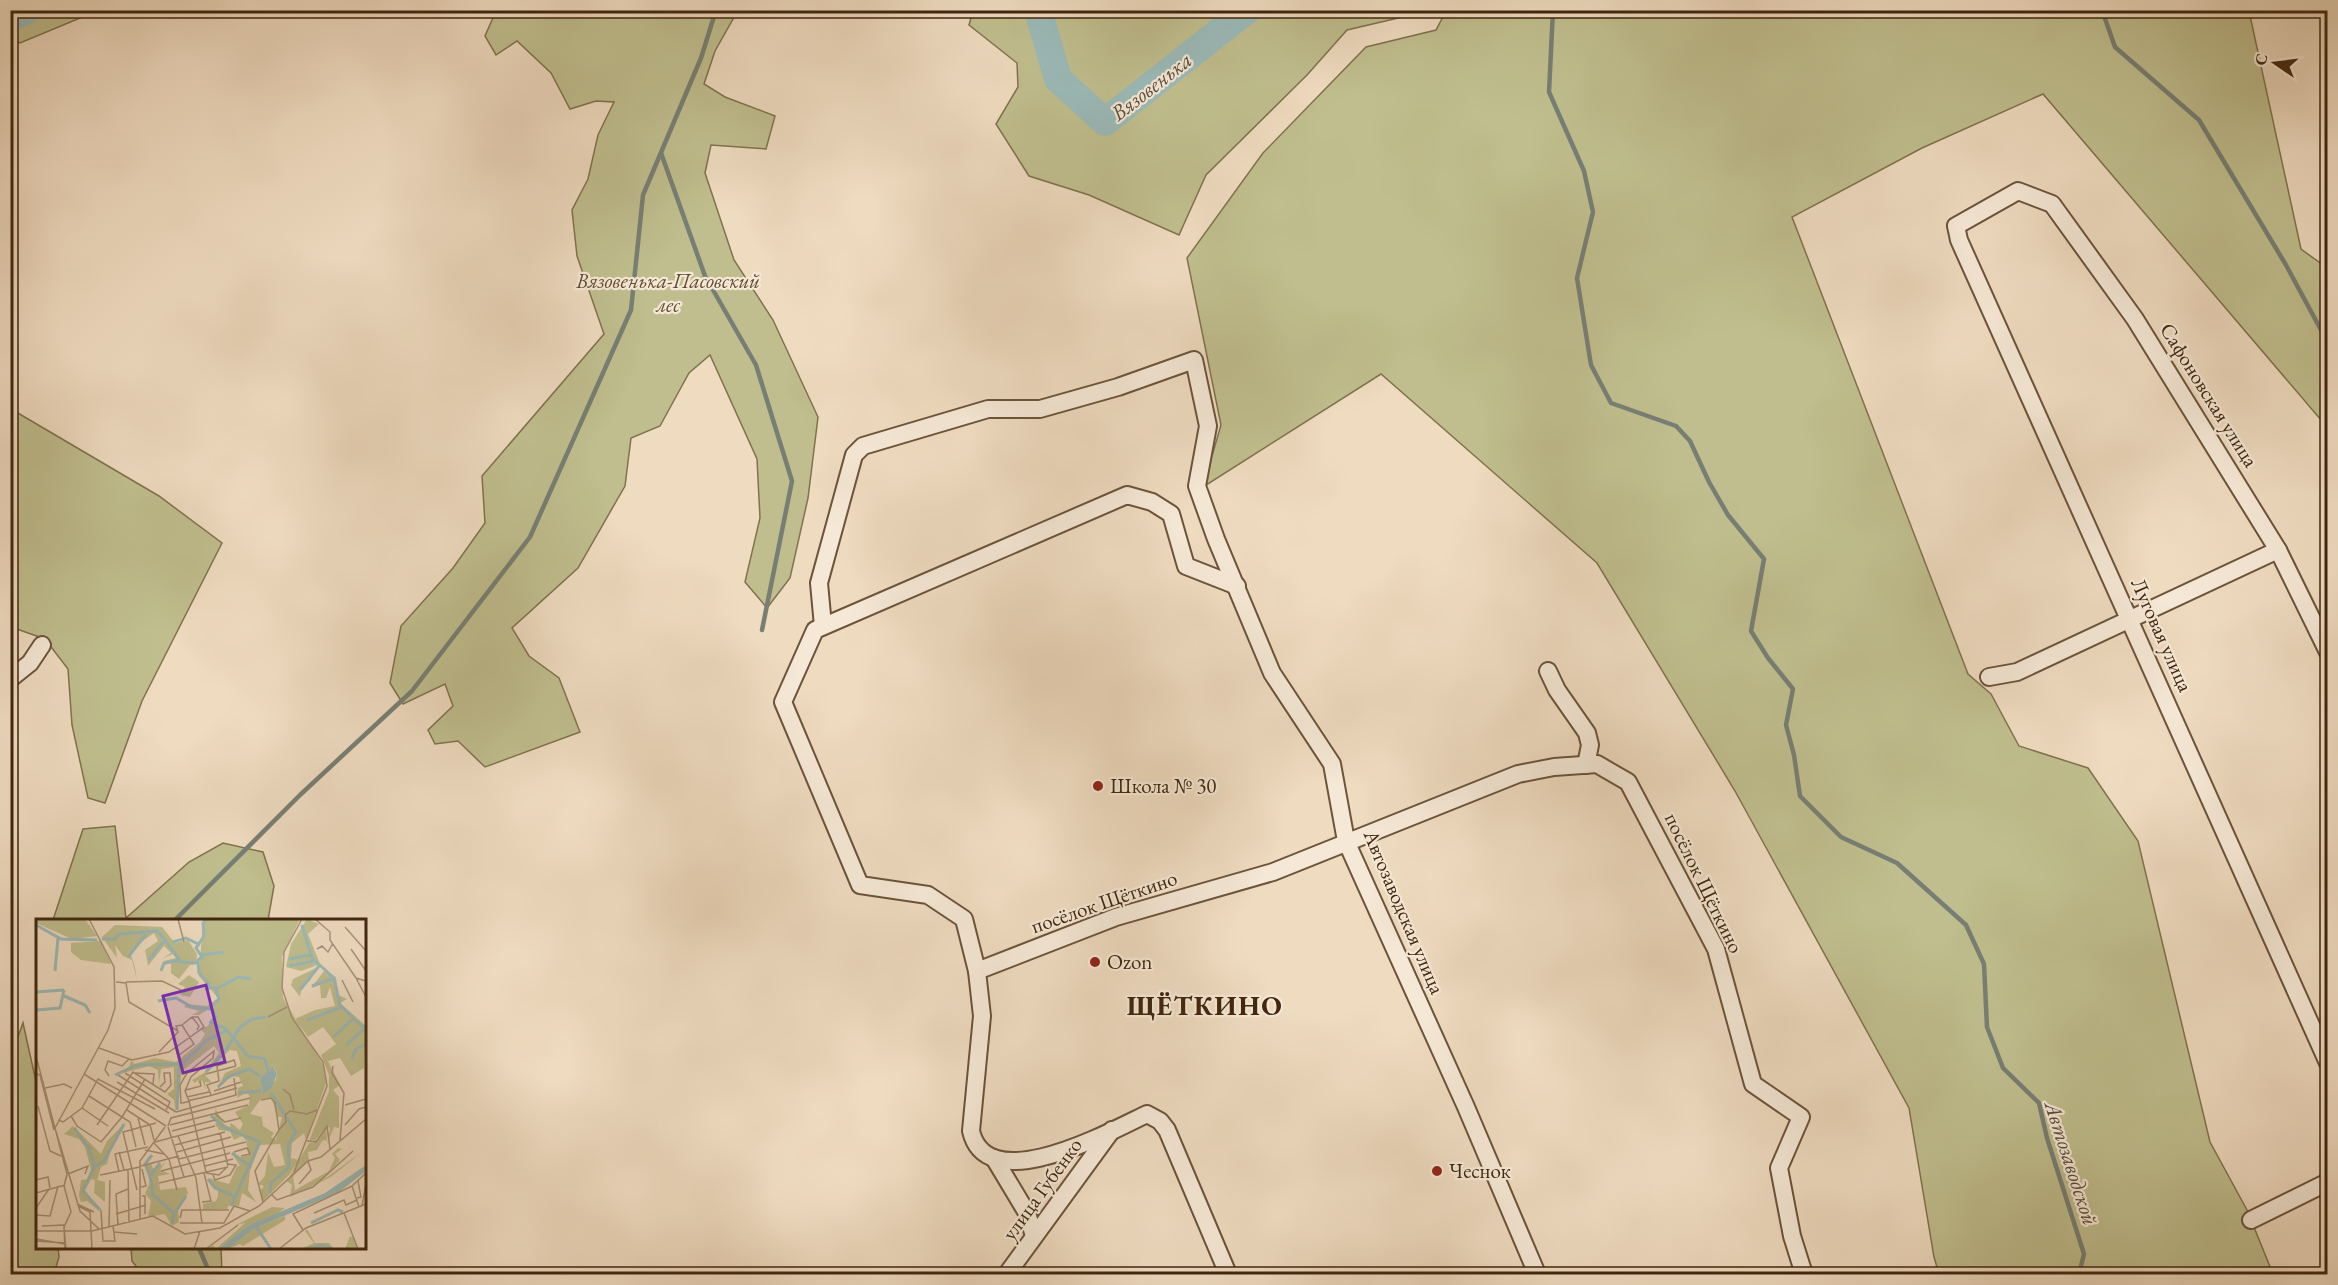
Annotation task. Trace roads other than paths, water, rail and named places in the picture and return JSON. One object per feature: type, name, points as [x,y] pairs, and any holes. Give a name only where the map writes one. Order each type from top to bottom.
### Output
[{"type":"street","name":"Сафоновская улица","points":[[1956,226],[2018,191],[2052,204],[2136,319],[2278,550],[2328,652]]},
{"type":"street","name":"Луговая улица","points":[[1956,226],[1959,240],[2328,1063]]},
{"type":"street","name":"Автозаводская улица","points":[[823,626],[819,583],[854,455],[864,446],[988,409],[1040,409],[1118,387],[1194,360],[1208,426],[1197,486],[1216,539],[1272,673],[1332,764],[1346,841],[1466,1107],[1537,1275]]},
{"type":"street","points":[[1034,1236],[1027,1213],[994,1158],[974,1139],[971,1131],[982,1016],[977,971],[964,919],[928,895],[860,885],[783,702],[815,630],[1127,495],[1152,502],[1171,514],[1186,566],[1237,586]]},
{"type":"street","points":[[1989,677],[2017,672],[2278,550]]},
{"type":"street","points":[[10,679],[30,663],[42,645]]},
{"type":"street","points":[[1548,671],[1557,690],[1587,733],[1590,744],[1586,765]]},
{"type":"street","name":"посёлок Щёткино","points":[[977,971],[1116,917],[1273,872],[1518,774],[1554,767],[1597,764],[1628,782],[1716,949],[1753,1083],[1801,1117],[1779,1168],[1792,1236],[1803,1271]]},
{"type":"street","points":[[994,1158],[1030,1161],[1069,1149],[1147,1114],[1160,1121],[1167,1130],[1228,1275]]},
{"type":"street","name":"улица Губенко","points":[[1007,1275],[1112,1130]]},
{"type":"street","points":[[2251,1220],[2328,1182]]},
{"type":"waterway","name":"Вязовенька","points":[[10,18],[27,10]]},
{"type":"waterway","points":[[176,919],[300,795],[412,691],[530,537],[631,310],[643,195],[701,58],[716,10]]},
{"type":"waterway","name":"Вязовенька","points":[[1038,10],[1058,79],[1105,122],[1247,10]]},
{"type":"waterway","name":"Автозаводской","points":[[1553,10],[1549,92],[1584,171],[1593,212],[1577,278],[1591,365],[1611,403],[1676,426],[1690,441],[1709,482],[1728,515],[1764,559],[1751,631],[1768,658],[1793,689],[1786,725],[1794,755],[1800,796],[1841,837],[1897,863],[1966,925],[1984,964],[1987,1027],[2003,1068],[2039,1103],[2047,1138],[2084,1254],[2079,1274]]},
{"type":"waterway","points":[[2102,10],[2115,47],[2199,120],[2286,265],[2328,343]]},
{"type":"waterway","points":[[661,153],[705,276],[756,365],[792,481],[762,630]]},
{"type":"waterway","points":[[199,1249],[210,1274]]},
{"type":"place","name":"Школа № 30","points":[[1098,786]]},
{"type":"place","name":"Ozon","points":[[1095,962]]},
{"type":"place","name":"Чеснок","points":[[1437,1171]]},
{"type":"district","name":"ЩЁТКИНО","points":[[1205,1006]]},
{"type":"park label","name":"Вязовенька-Пасовский лес","points":[[668,293]]}]
